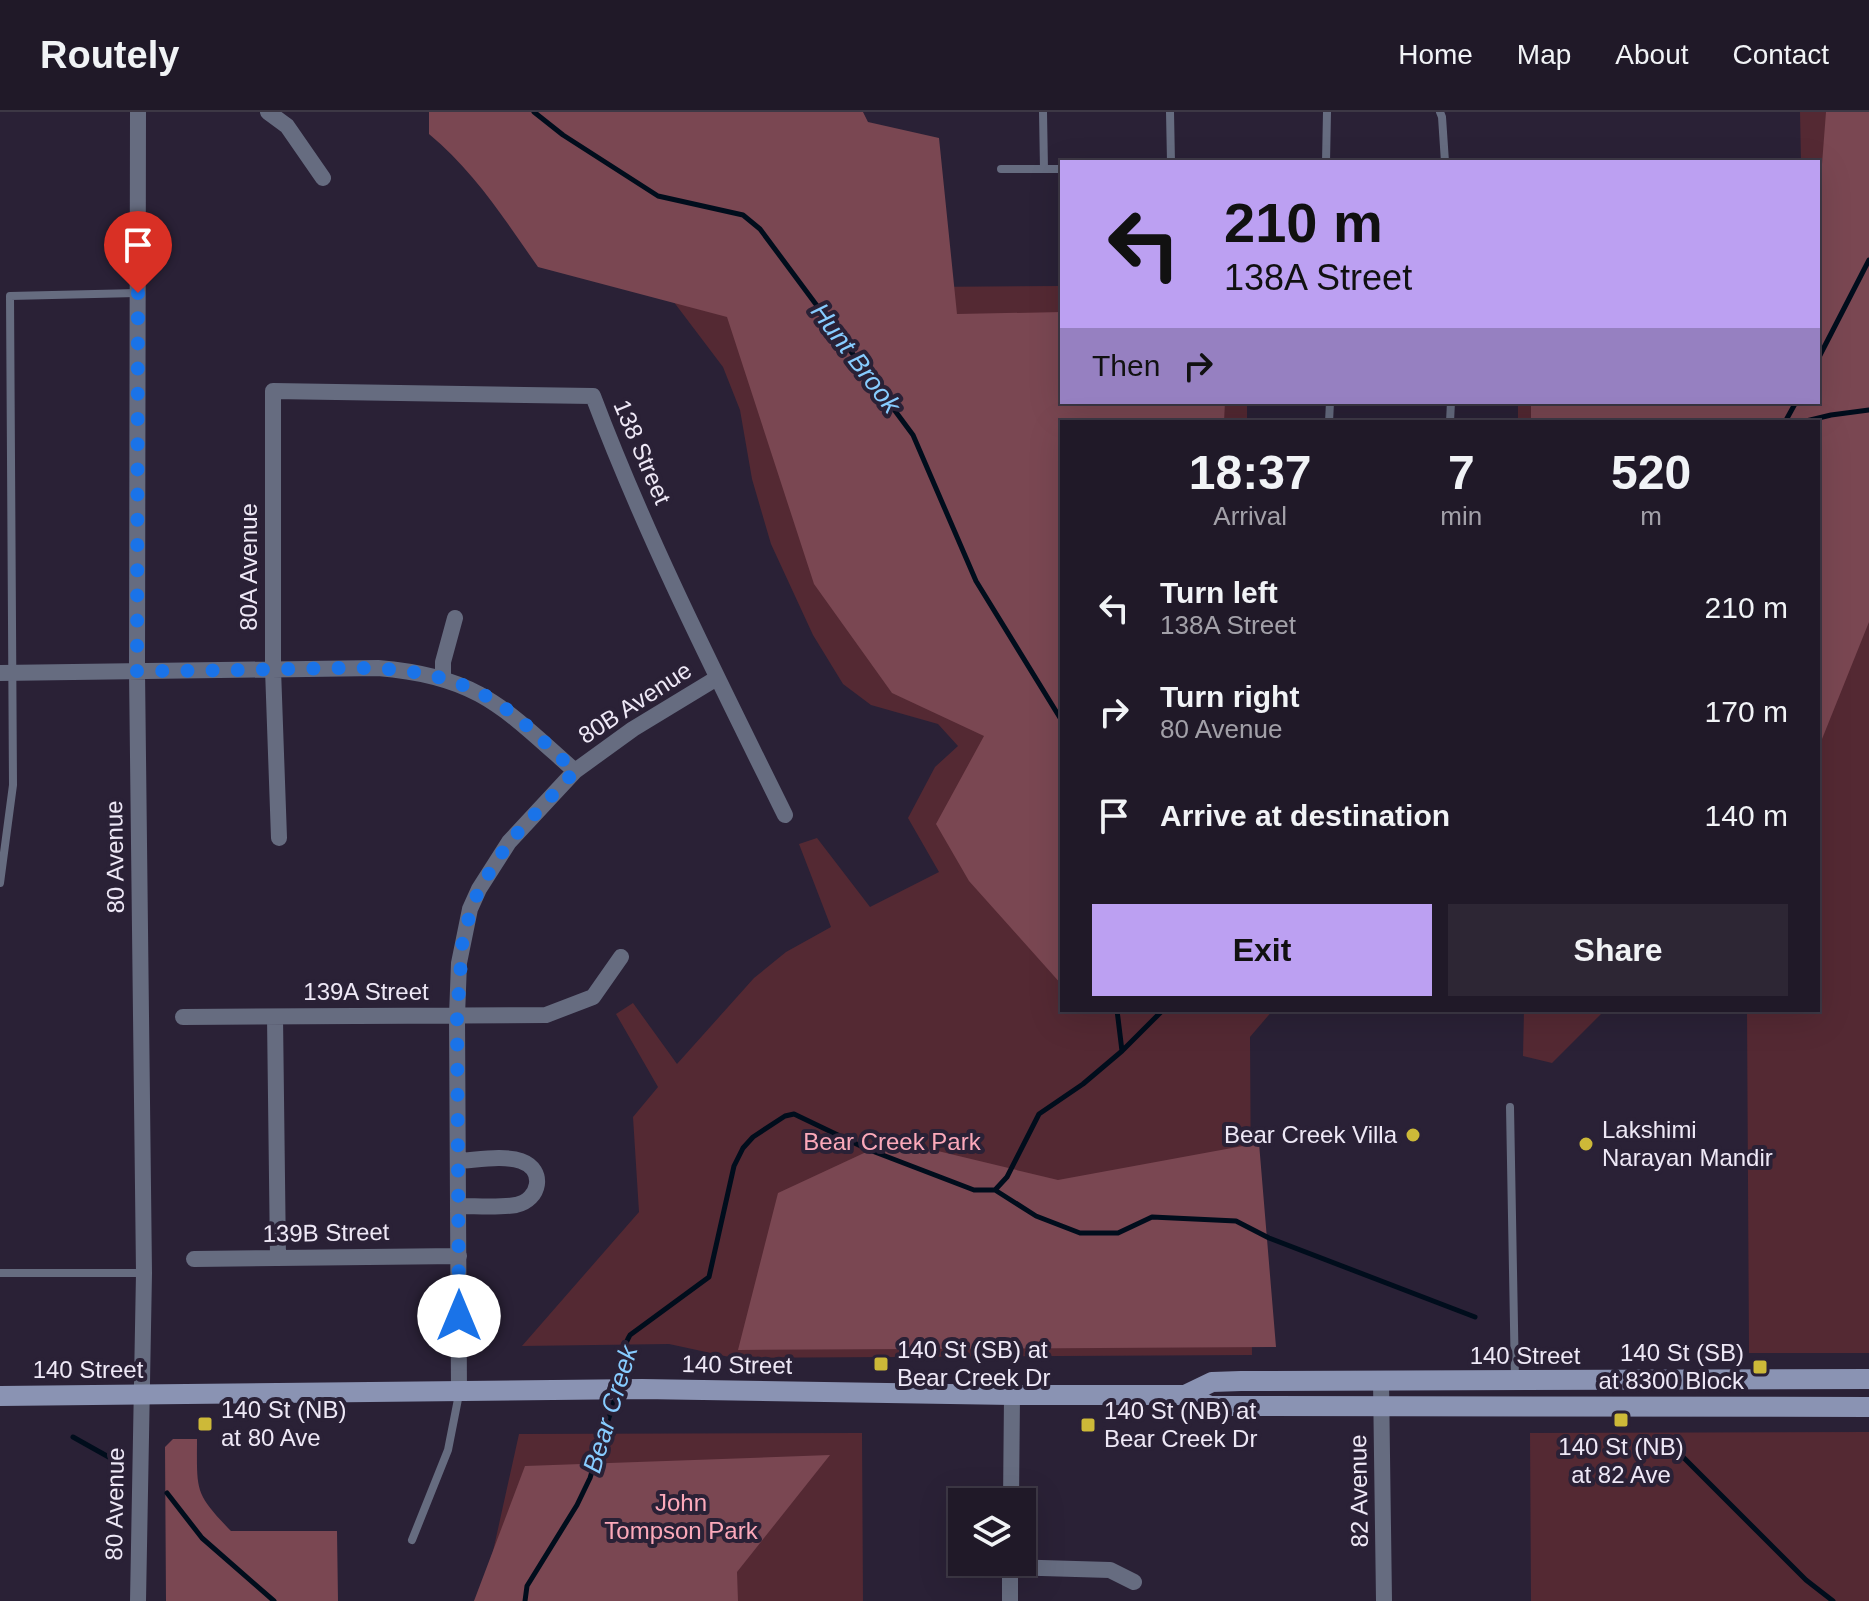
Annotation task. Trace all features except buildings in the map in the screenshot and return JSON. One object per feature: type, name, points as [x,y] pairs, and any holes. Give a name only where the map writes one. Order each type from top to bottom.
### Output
[{"type":"main road","name":"140 Street","points":[[1185,1395],[1212,1382],[1869,1379]]},
{"type":"main road","name":"140 Street","points":[[0,1396],[642,1389],[1185,1395],[1210,1406],[1869,1407]]},
{"type":"street","name":"80 Avenue","points":[[138,112],[137,671],[144,1273],[138,1601]]},
{"type":"street","points":[[268,112],[287,126],[323,178]]},
{"type":"street","name":"80A Avenue","points":[[273,391],[273,669],[279,838]]},
{"type":"street","name":"138 Street","points":[[273,391],[593,396],[617,459],[717,678],[785,815]]},
{"type":"street","points":[[443,677],[443,662],[455,618]]},
{"type":"street","points":[[6,673],[378,668],[443,677],[487,696],[512,713],[575,771]]},
{"type":"street","name":"80B Avenue","points":[[459,1393],[457,1016],[463,935],[479,889],[509,842],[575,771],[633,729],[717,678]]},
{"type":"street","name":"139A Street","points":[[183,1017],[546,1015],[593,997],[621,957]]},
{"type":"street","points":[[275,1017],[278,1258]]},
{"type":"street","points":[[458,1161],[518,1160],[532,1166],[538,1179],[537,1190],[530,1199],[517,1205],[458,1206]]},
{"type":"street","name":"139B Street","points":[[194,1259],[459,1256]]},
{"type":"street","name":"82 Avenue","points":[[1381,1381],[1384,1601]]},
{"type":"street","points":[[1011,1488],[1012,1395]]},
{"type":"street","points":[[1036,1566],[1110,1570],[1134,1582]]},
{"type":"street","points":[[1010,1576],[1010,1601]]},
{"type":"lane","points":[[1043,112],[1044,169]]},
{"type":"lane","points":[[1170,112],[1171,160]]},
{"type":"lane","points":[[1326,160],[1327,112]]},
{"type":"lane","points":[[1440,112],[1445,160]]},
{"type":"lane","points":[[1001,169],[1060,169]]},
{"type":"lane","points":[[0,883],[13,785],[6,673],[10,296],[138,293]]},
{"type":"lane","points":[[1510,1107],[1515,1381]]},
{"type":"lane","points":[[0,1273],[144,1273]]},
{"type":"lane","points":[[412,1540],[448,1450],[459,1393]]},
{"type":"green space","points":[[429,112],[863,112],[868,122],[939,138],[957,314],[1060,312],[1060,404],[1225,404],[1224,420],[1060,420],[1060,983],[969,881],[936,824],[984,736],[892,693],[814,584],[727,317],[538,267],[475,180],[429,134]]},
{"type":"green space","points":[[1800,112],[1869,112],[1869,1353],[1749,1353],[1747,1012],[1820,1012],[1820,420],[1518,420],[1518,404],[1820,404],[1820,160],[1801,160]]},
{"type":"green space","points":[[1826,112],[1869,112],[1869,622],[1820,744],[1820,420],[1531,420],[1531,404],[1820,404],[1820,190]]},
{"type":"green space","name":"Bear Creek Park","points":[[1060,286],[1060,404],[1247,404],[1247,420],[1060,420],[1060,1012],[1271,1012],[1250,1037],[1252,1355],[734,1358],[669,1344],[522,1346],[639,1212],[633,1117],[658,1087],[616,1014],[633,1003],[677,1064],[754,978],[786,952],[831,927],[799,844],[817,838],[870,907],[939,872],[908,818],[935,767],[958,746],[938,724],[871,705],[843,684],[813,635],[771,544],[752,479],[740,410],[723,367],[664,289]]},
{"type":"green space","points":[[1524,1012],[1603,1012],[1552,1063],[1523,1056]]},
{"type":"green space","points":[[892,1140],[1058,1180],[1259,1143],[1276,1347],[738,1350],[778,1193]]},
{"type":"green space","points":[[1869,1432],[1869,1601],[1531,1601],[1530,1433]]},
{"type":"green space","name":"John Tompson Park","points":[[862,1433],[863,1601],[482,1601],[519,1434]]},
{"type":"green space","points":[[173,1439],[197,1439],[200,1490],[210,1508],[231,1531],[337,1531],[338,1601],[166,1601],[165,1447]]},
{"type":"green space","name":"John Tompson Park","points":[[830,1455],[737,1572],[738,1601],[474,1601],[525,1466]]},
{"type":"waterway","name":"Hunt Brook","points":[[534,112],[563,135],[658,196],[743,215],[760,229],[913,435],[976,581],[1060,718]]},
{"type":"waterway","name":"Bear Creek","points":[[1820,355],[1869,260]]},
{"type":"waterway","name":"Bear Creek","points":[[1786,420],[1795,404]]},
{"type":"waterway","points":[[1810,420],[1869,410]]},
{"type":"waterway","name":"Hunt Brook","points":[[1117,1012],[1122,1051]]},
{"type":"waterway","name":"Bear Creek","points":[[619,1385],[625,1346],[630,1335],[709,1277],[734,1166],[753,1137],[785,1116],[794,1114],[867,1149],[974,1190],[995,1190],[1007,1177],[1039,1114],[1083,1084],[1161,1012]]},
{"type":"waterway","points":[[995,1190],[1036,1216],[1080,1233],[1118,1233],[1152,1217],[1236,1221],[1269,1238],[1475,1317]]},
{"type":"waterway","name":"Bear Creek","points":[[525,1601],[527,1586],[590,1478],[616,1395]]},
{"type":"waterway","points":[[73,1437],[114,1460]]},
{"type":"waterway","points":[[1677,1451],[1806,1580],[1833,1601]]},
{"type":"waterway","points":[[167,1493],[202,1538],[274,1601]]},
{"type":"place","name":"Bear Creek Villa","points":[[1413,1135]]},
{"type":"place","name":"Lakshimi Narayan Mandir","points":[[1586,1144]]},
{"type":"place","name":"140 St (SB) at Bear Creek Dr","points":[[881,1364]]},
{"type":"place","name":"140 St (SB) at 8300 Block","points":[[1760,1367]]},
{"type":"place","name":"140 St (NB) at 82 Ave","points":[[1621,1420]]},
{"type":"place","name":"140 St (NB) at 80 Ave","points":[[205,1424]]},
{"type":"place","name":"140 St (NB) at Bear Creek Dr","points":[[1088,1425]]},
{"type":"route","points":[[138,293],[137,671],[378,668],[443,677],[487,696],[512,713],[575,771],[509,842],[479,889],[463,935],[457,1016],[459,1316]]}]
